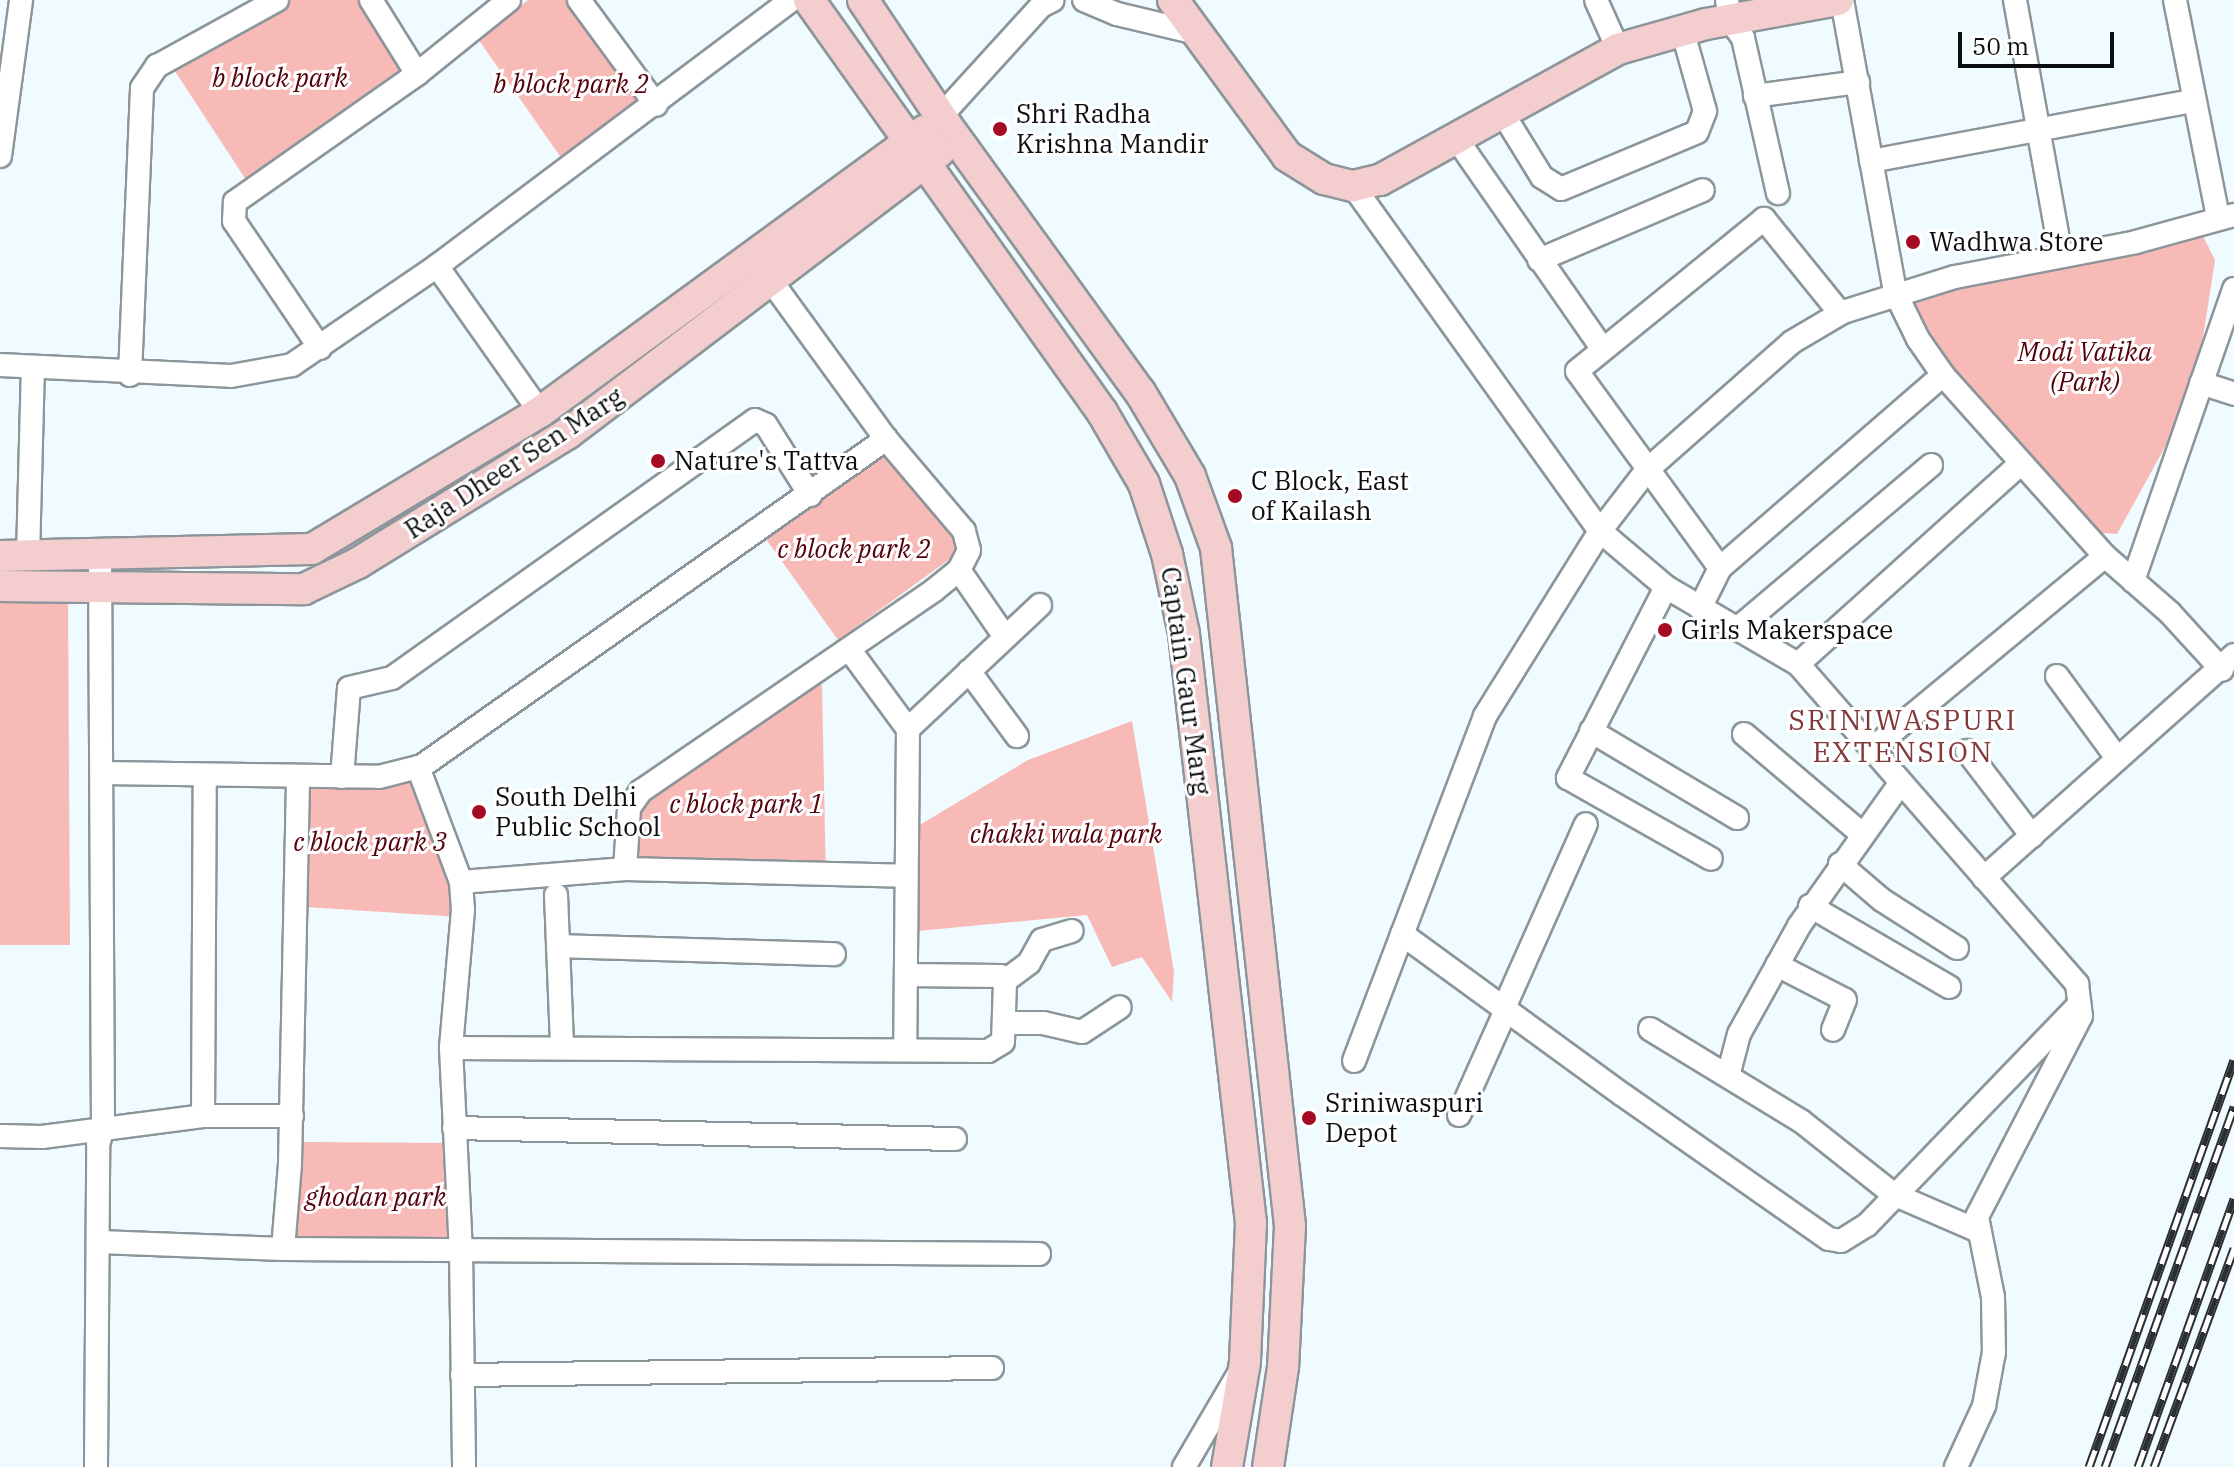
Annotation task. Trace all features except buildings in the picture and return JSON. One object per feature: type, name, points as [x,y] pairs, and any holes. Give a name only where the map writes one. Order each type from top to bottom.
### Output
[{"type":"main road","name":"Captain Gaur Marg","points":[[809,0],[1102,412],[1144,484],[1167,554],[1184,634],[1251,1223],[1245,1362],[1227,1467]]},
{"type":"main road","name":"Captain Gaur Marg","points":[[863,0],[948,127],[1140,392],[1190,476],[1216,548],[1290,1226],[1283,1367],[1268,1467]]},
{"type":"main road","points":[[1173,0],[1287,156],[1324,179],[1353,186],[1380,180],[1618,49],[1682,29],[1728,10],[1840,0]]},
{"type":"main road","name":"Raja Dheer Sen Marg","points":[[0,586],[304,589],[358,563],[567,434],[772,283],[948,127]]},
{"type":"main road","name":"Raja Dheer Sen Marg","points":[[14,556],[312,549],[540,412],[754,256],[917,154]]},
{"type":"street","points":[[0,156],[21,0]]},
{"type":"street","points":[[130,375],[142,88],[157,66],[277,0]]},
{"type":"street","points":[[371,0],[417,74]]},
{"type":"street","points":[[320,348],[234,221],[235,202],[417,74],[509,0]]},
{"type":"street","points":[[579,0],[656,105]]},
{"type":"street","points":[[0,365],[130,375],[272,372],[320,348],[437,266],[656,105],[791,0]]},
{"type":"street","points":[[948,127],[1041,6],[1053,0]]},
{"type":"street","points":[[1084,0],[1117,14],[1197,33]]},
{"type":"street","points":[[1596,0],[1618,49]]},
{"type":"street","points":[[1840,0],[1858,82],[1895,292],[1943,375],[2105,556],[2228,663],[1984,878]]},
{"type":"street","points":[[2015,0],[2061,256]]},
{"type":"street","points":[[1354,1061],[1485,716],[1600,531],[1647,470],[1792,342],[1840,313],[1895,292],[2226,217],[2192,101],[2175,0]]},
{"type":"street","points":[[1728,10],[1743,38],[1778,193]]},
{"type":"street","points":[[1502,112],[1542,177],[1561,189],[1697,132],[1705,111],[1682,29]]},
{"type":"street","points":[[1755,96],[1858,82]]},
{"type":"street","points":[[1871,161],[2037,126],[2192,101]]},
{"type":"street","points":[[1456,138],[1602,348]]},
{"type":"street","points":[[1353,186],[1600,531],[1666,587],[1798,664],[1873,748],[1900,784],[2063,963],[2082,1001],[2081,1016],[1984,1200],[1976,1230],[1993,1297],[1994,1352],[1984,1406],[1956,1467]]},
{"type":"street","points":[[1539,260],[1703,190]]},
{"type":"street","points":[[1720,568],[1577,371],[1764,219],[1840,313]]},
{"type":"street","points":[[625,869],[629,808],[641,791],[959,570],[969,550],[964,531],[886,439],[754,256]]},
{"type":"street","points":[[437,266],[540,412]]},
{"type":"street","points":[[2133,581],[2234,289]]},
{"type":"street","points":[[14,556],[33,369]]},
{"type":"street","points":[[1700,608],[1720,568],[1943,375]]},
{"type":"street","points":[[2201,383],[2234,394]]},
{"type":"street","points":[[342,777],[349,688],[392,678],[755,420],[766,425],[810,495]]},
{"type":"street","points":[[102,773],[205,777],[379,777],[418,767],[886,439]]},
{"type":"street","points":[[1798,664],[2021,463]]},
{"type":"street","points":[[1737,629],[1931,465]]},
{"type":"street","points":[[96,1467],[98,1144],[103,1129],[100,555]]},
{"type":"street","points":[[1873,748],[2105,556]]},
{"type":"street","points":[[959,570],[1005,637]]},
{"type":"street","points":[[1666,587],[1568,778],[1711,859]]},
{"type":"street","points":[[908,729],[1040,605]]},
{"type":"street","points":[[849,649],[908,729],[905,1050]]},
{"type":"street","points":[[969,671],[1017,736]]},
{"type":"street","points":[[2057,676],[2117,758]]},
{"type":"street","points":[[1591,731],[1737,818]]},
{"type":"street","points":[[1744,734],[1862,834]]},
{"type":"street","points":[[1967,751],[2032,836]]},
{"type":"street","points":[[418,767],[461,882],[463,919],[451,1048],[461,1249],[464,1467]]},
{"type":"street","points":[[283,1249],[292,1116],[298,776]]},
{"type":"street","points":[[203,1116],[205,777]]},
{"type":"street","points":[[1728,1076],[1739,1034],[1810,906],[1900,784]]},
{"type":"street","points":[[1459,1115],[1586,824]]},
{"type":"street","points":[[1840,864],[1882,900],[1957,948]]},
{"type":"street","points":[[461,882],[625,869],[905,876]]},
{"type":"street","points":[[556,895],[562,1046]]},
{"type":"street","points":[[1810,906],[1949,987]]},
{"type":"street","points":[[1005,981],[1029,963],[1042,940],[1072,931]]},
{"type":"street","points":[[1402,934],[1829,1239],[1853,1236],[2082,1001]]},
{"type":"street","points":[[558,946],[834,954]]},
{"type":"street","points":[[1777,965],[1845,1000],[1833,1030]]},
{"type":"street","points":[[906,975],[995,973],[1005,981]]},
{"type":"street","points":[[451,1048],[562,1046],[988,1051],[1003,1042],[1005,981]]},
{"type":"street","points":[[1005,1023],[1043,1023],[1082,1032],[1120,1007]]},
{"type":"street","points":[[1650,1029],[1801,1121],[1893,1194],[1976,1230]]},
{"type":"street","points":[[0,1136],[103,1129],[203,1116],[292,1116]]},
{"type":"street","points":[[454,1128],[955,1139]]},
{"type":"street","points":[[99,1242],[283,1249],[1039,1254]]},
{"type":"street","points":[[1184,1467],[1245,1362]]},
{"type":"street","points":[[462,1375],[992,1368]]},
{"type":"green space","name":"b block park","points":[[266,0],[378,0],[420,64],[252,189],[169,62]]},
{"type":"green space","name":"b block park 2","points":[[528,0],[573,0],[645,101],[562,159],[478,39]]},
{"type":"green space","name":"Modi Vatika (Park)","points":[[2203,236],[2215,260],[2199,363],[2181,418],[2117,534],[2084,532],[1925,343],[1909,291]]},
{"type":"green space","name":"c block park 2","points":[[885,453],[965,548],[838,640],[761,532]]},
{"type":"green space","points":[[0,594],[68,595],[70,945],[0,945]]},
{"type":"green space","name":"c block park 1","points":[[800,677],[822,685],[826,884],[612,880],[621,802]]},
{"type":"green space","name":"chakki wala park","points":[[1132,721],[1174,972],[1172,1002],[1142,957],[1112,967],[1087,915],[907,932],[903,835],[1028,760]]},
{"type":"green space","name":"c block park 3","points":[[412,770],[461,882],[460,917],[306,907],[298,776]]},
{"type":"green space","name":"ghodan park","points":[[303,1142],[457,1143],[458,1253],[288,1251]]},
{"type":"railway","points":[[2089,1467],[2234,1060]]},
{"type":"railway","points":[[2105,1467],[2234,1106]]},
{"type":"railway","points":[[2138,1467],[2234,1199]]},
{"type":"railway","points":[[2154,1467],[2234,1248]]},
{"type":"place","name":"Shri Radha Krishna Mandir","points":[[1000,129]]},
{"type":"place","name":"Wadhwa Store","points":[[1913,242]]},
{"type":"place","name":"Nature's Tattva","points":[[658,461]]},
{"type":"place","name":"C Block, East of Kailash","points":[[1235,496]]},
{"type":"place","name":"Girls Makerspace","points":[[1665,630]]},
{"type":"place","name":"South Delhi Public School","points":[[479,812]]},
{"type":"place","name":"Sriniwaspuri Depot","points":[[1309,1118]]},
{"type":"district","name":"SRINIWASPURI EXTENSION","points":[[1903,736]]}]
